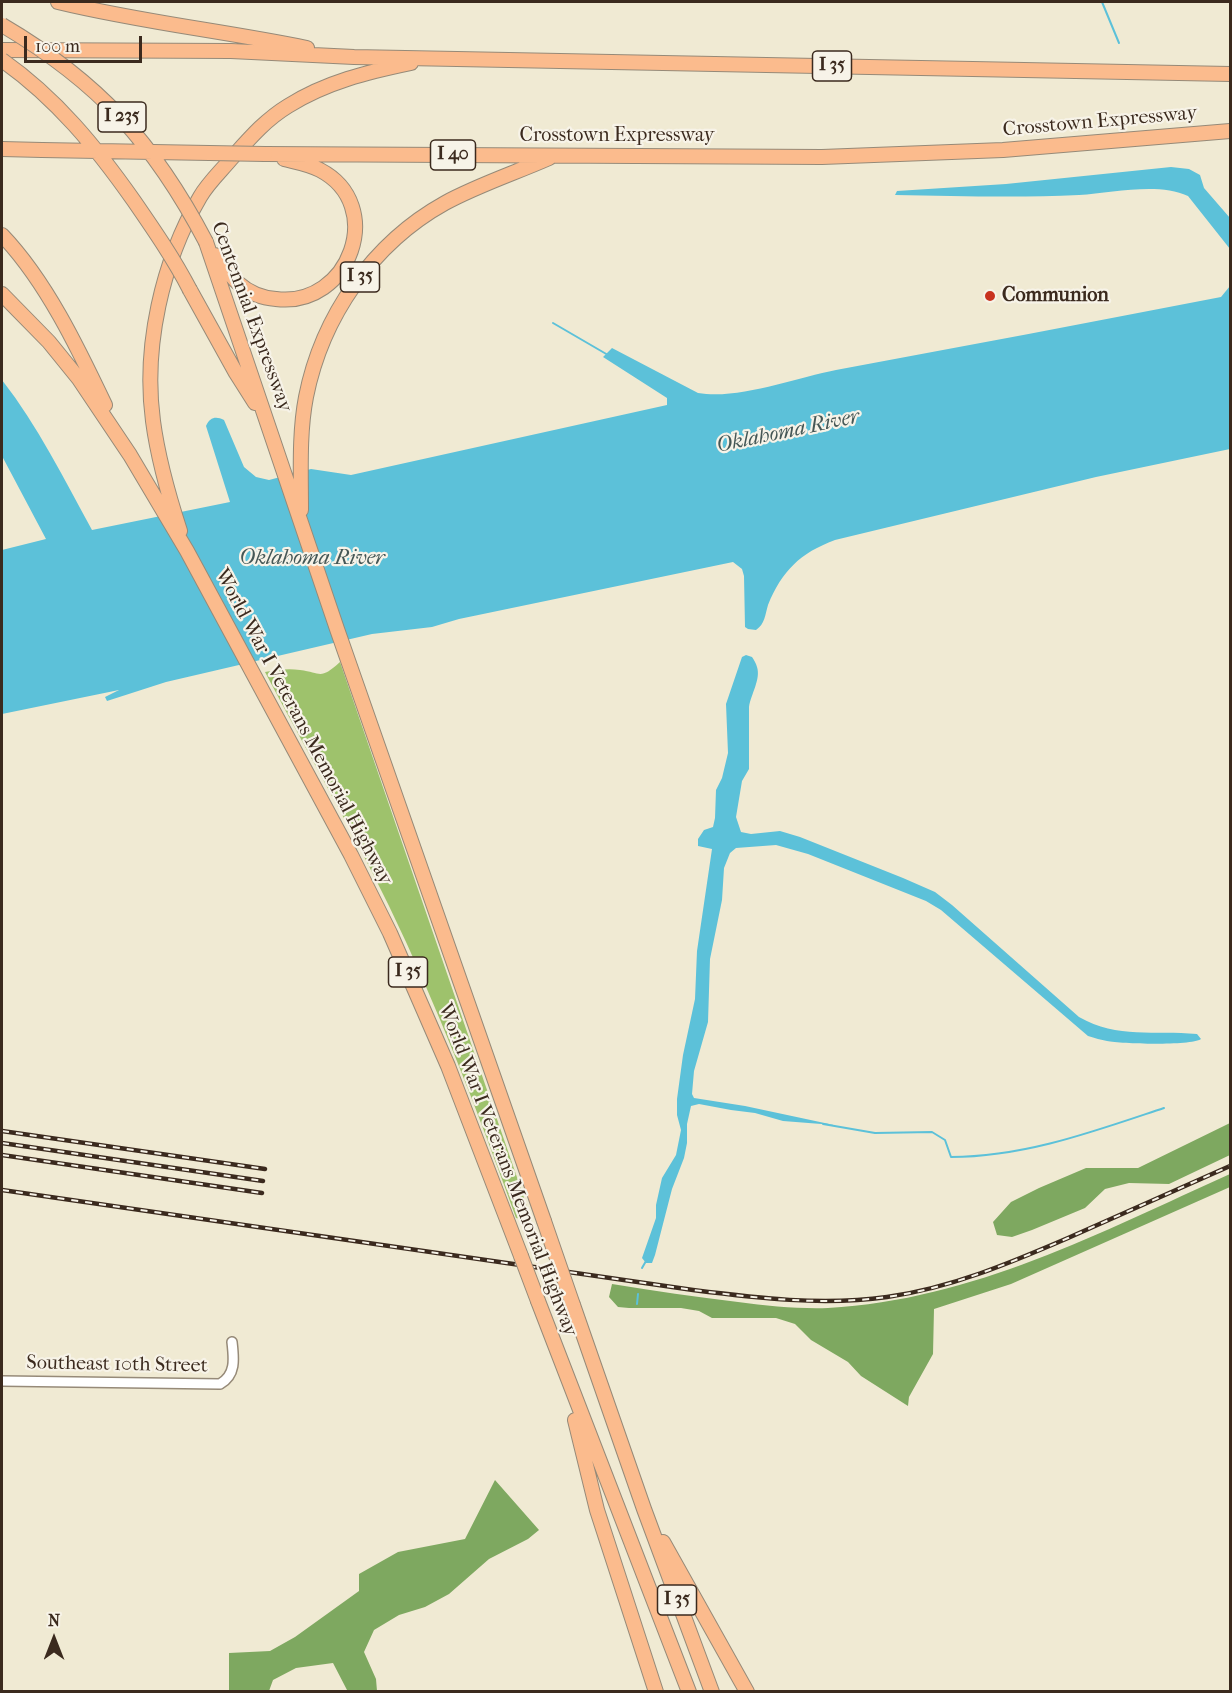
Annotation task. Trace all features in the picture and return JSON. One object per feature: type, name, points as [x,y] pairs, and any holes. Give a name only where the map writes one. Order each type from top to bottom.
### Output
[{"type":"highway","points":[[58,2],[354,57]]},
{"type":"highway","name":"Centennial Expressway","points":[[2,26],[53,58],[92,89],[118,113],[167,173],[207,242],[301,521]]},
{"type":"highway","name":"Crosstown Expressway","points":[[2,50],[231,51],[354,57],[1230,74]]},
{"type":"highway","name":"I 35","points":[[187,551],[164,480],[153,418],[151,383],[155,326],[172,258],[200,197],[252,135],[287,107],[342,80],[434,58]]},
{"type":"highway","points":[[2,60],[42,90],[106,161],[146,218],[236,373],[267,419]]},
{"type":"highway","name":"Crosstown Expressway","points":[[2,149],[352,155],[822,157],[1075,144],[1230,131]]},
{"type":"highway","points":[[207,242],[237,283],[259,295],[279,300],[306,297],[325,288],[347,262],[353,245],[355,223],[350,202],[344,192],[336,182],[318,169],[265,154]]},
{"type":"highway","name":"I 35","points":[[301,521],[302,444],[306,398],[318,356],[342,303],[372,262],[408,229],[446,202],[554,156]]},
{"type":"highway","points":[[2,235],[25,261],[40,284],[87,368],[145,484],[187,551]]},
{"type":"highway","points":[[2,294],[49,342],[79,379],[130,456]]},
{"type":"highway","name":"World War I Veterans Memorial Highway","points":[[301,521],[644,1509],[712,1692]]},
{"type":"highway","name":"World War I Veterans Memorial Highway","points":[[187,551],[372,895],[408,972],[452,1075],[689,1692]]},
{"type":"highway","points":[[561,1363],[597,1510],[656,1692]]},
{"type":"highway","points":[[644,1509],[747,1692]]},
{"type":"street","name":"Southeast 10th Street","points":[[2,1381],[220,1384],[229,1379],[233,1368],[232,1342]]},
{"type":"green space","points":[[340,662],[532,1221],[516,1218],[457,1060],[407,944],[359,847],[265,672],[291,669],[321,674]]},
{"type":"green space","points":[[1230,1123],[1230,1155],[1169,1184],[1129,1183],[1105,1189],[1085,1208],[1012,1237],[997,1235],[993,1222],[1011,1202],[1039,1188],[1086,1168],[1138,1168]]},
{"type":"green space","points":[[1230,1174],[1230,1187],[1011,1284],[934,1309],[933,1354],[909,1397],[908,1406],[861,1376],[848,1362],[811,1340],[795,1324],[776,1318],[712,1318],[699,1311],[681,1308],[618,1307],[609,1297],[612,1284],[761,1305],[828,1308],[882,1302],[934,1292],[1035,1260]]},
{"type":"green space","points":[[495,1480],[539,1530],[528,1539],[489,1559],[449,1594],[425,1607],[399,1615],[374,1630],[364,1652],[376,1679],[377,1691],[346,1691],[333,1663],[296,1668],[273,1680],[269,1691],[229,1691],[229,1653],[270,1651],[295,1637],[359,1591],[359,1574],[398,1552],[465,1539]]},
{"type":"water","points":[[1171,167],[1189,169],[1200,175],[1204,188],[1230,218],[1230,249],[1188,196],[1176,192],[1149,189],[1079,195],[895,195],[897,191],[1006,184]]},
{"type":"water","name":"Oklahoma River","points":[[1230,286],[1230,449],[1096,477],[835,540],[802,557],[786,573],[773,593],[763,622],[756,630],[745,627],[744,576],[742,569],[733,562],[459,619],[432,627],[372,634],[166,682],[107,701],[105,697],[119,690],[2,714],[2,550],[46,539],[2,456],[2,380],[39,434],[92,530],[230,502],[206,426],[214,418],[224,420],[244,467],[256,477],[269,480],[311,469],[351,475],[667,405],[667,398],[603,357],[612,348],[698,393],[731,393],[767,387],[836,370],[1221,297]]},
{"type":"water","points":[[746,655],[752,657],[758,672],[749,707],[749,769],[742,781],[736,817],[741,832],[751,834],[780,831],[800,837],[935,892],[1079,1017],[1094,1024],[1122,1031],[1197,1034],[1201,1039],[1184,1043],[1140,1044],[1107,1041],[1088,1036],[941,910],[926,901],[808,854],[776,845],[736,848],[730,853],[724,868],[722,900],[710,959],[708,1022],[694,1071],[692,1094],[694,1098],[745,1106],[834,1125],[783,1121],[755,1113],[699,1104],[691,1106],[684,1158],[672,1189],[655,1255],[652,1263],[646,1263],[642,1258],[656,1218],[656,1205],[662,1178],[676,1155],[681,1130],[677,1115],[677,1099],[683,1055],[695,999],[697,951],[712,849],[698,846],[698,839],[704,830],[713,827],[716,790],[722,778],[728,753],[726,704],[742,657]]},
{"type":"waterway","points":[[1102,2],[1119,43]]},
{"type":"waterway","points":[[553,323],[608,355]]},
{"type":"waterway","points":[[823,1124],[875,1133],[932,1132],[945,1140],[951,1157],[979,1156],[1033,1148],[1164,1108]]},
{"type":"waterway","points":[[642,1268],[646,1261]]},
{"type":"waterway","points":[[637,1304],[638,1294]]},
{"type":"railway","points":[[2,1131],[265,1169]]},
{"type":"railway","points":[[2,1143],[263,1181]]},
{"type":"railway","points":[[2,1155],[262,1193]]},
{"type":"railway","points":[[2,1190],[693,1290],[765,1298],[838,1301],[911,1293],[957,1281],[1068,1238],[1230,1166]]},
{"type":"place","name":"Communion","points":[[990,296]]}]
